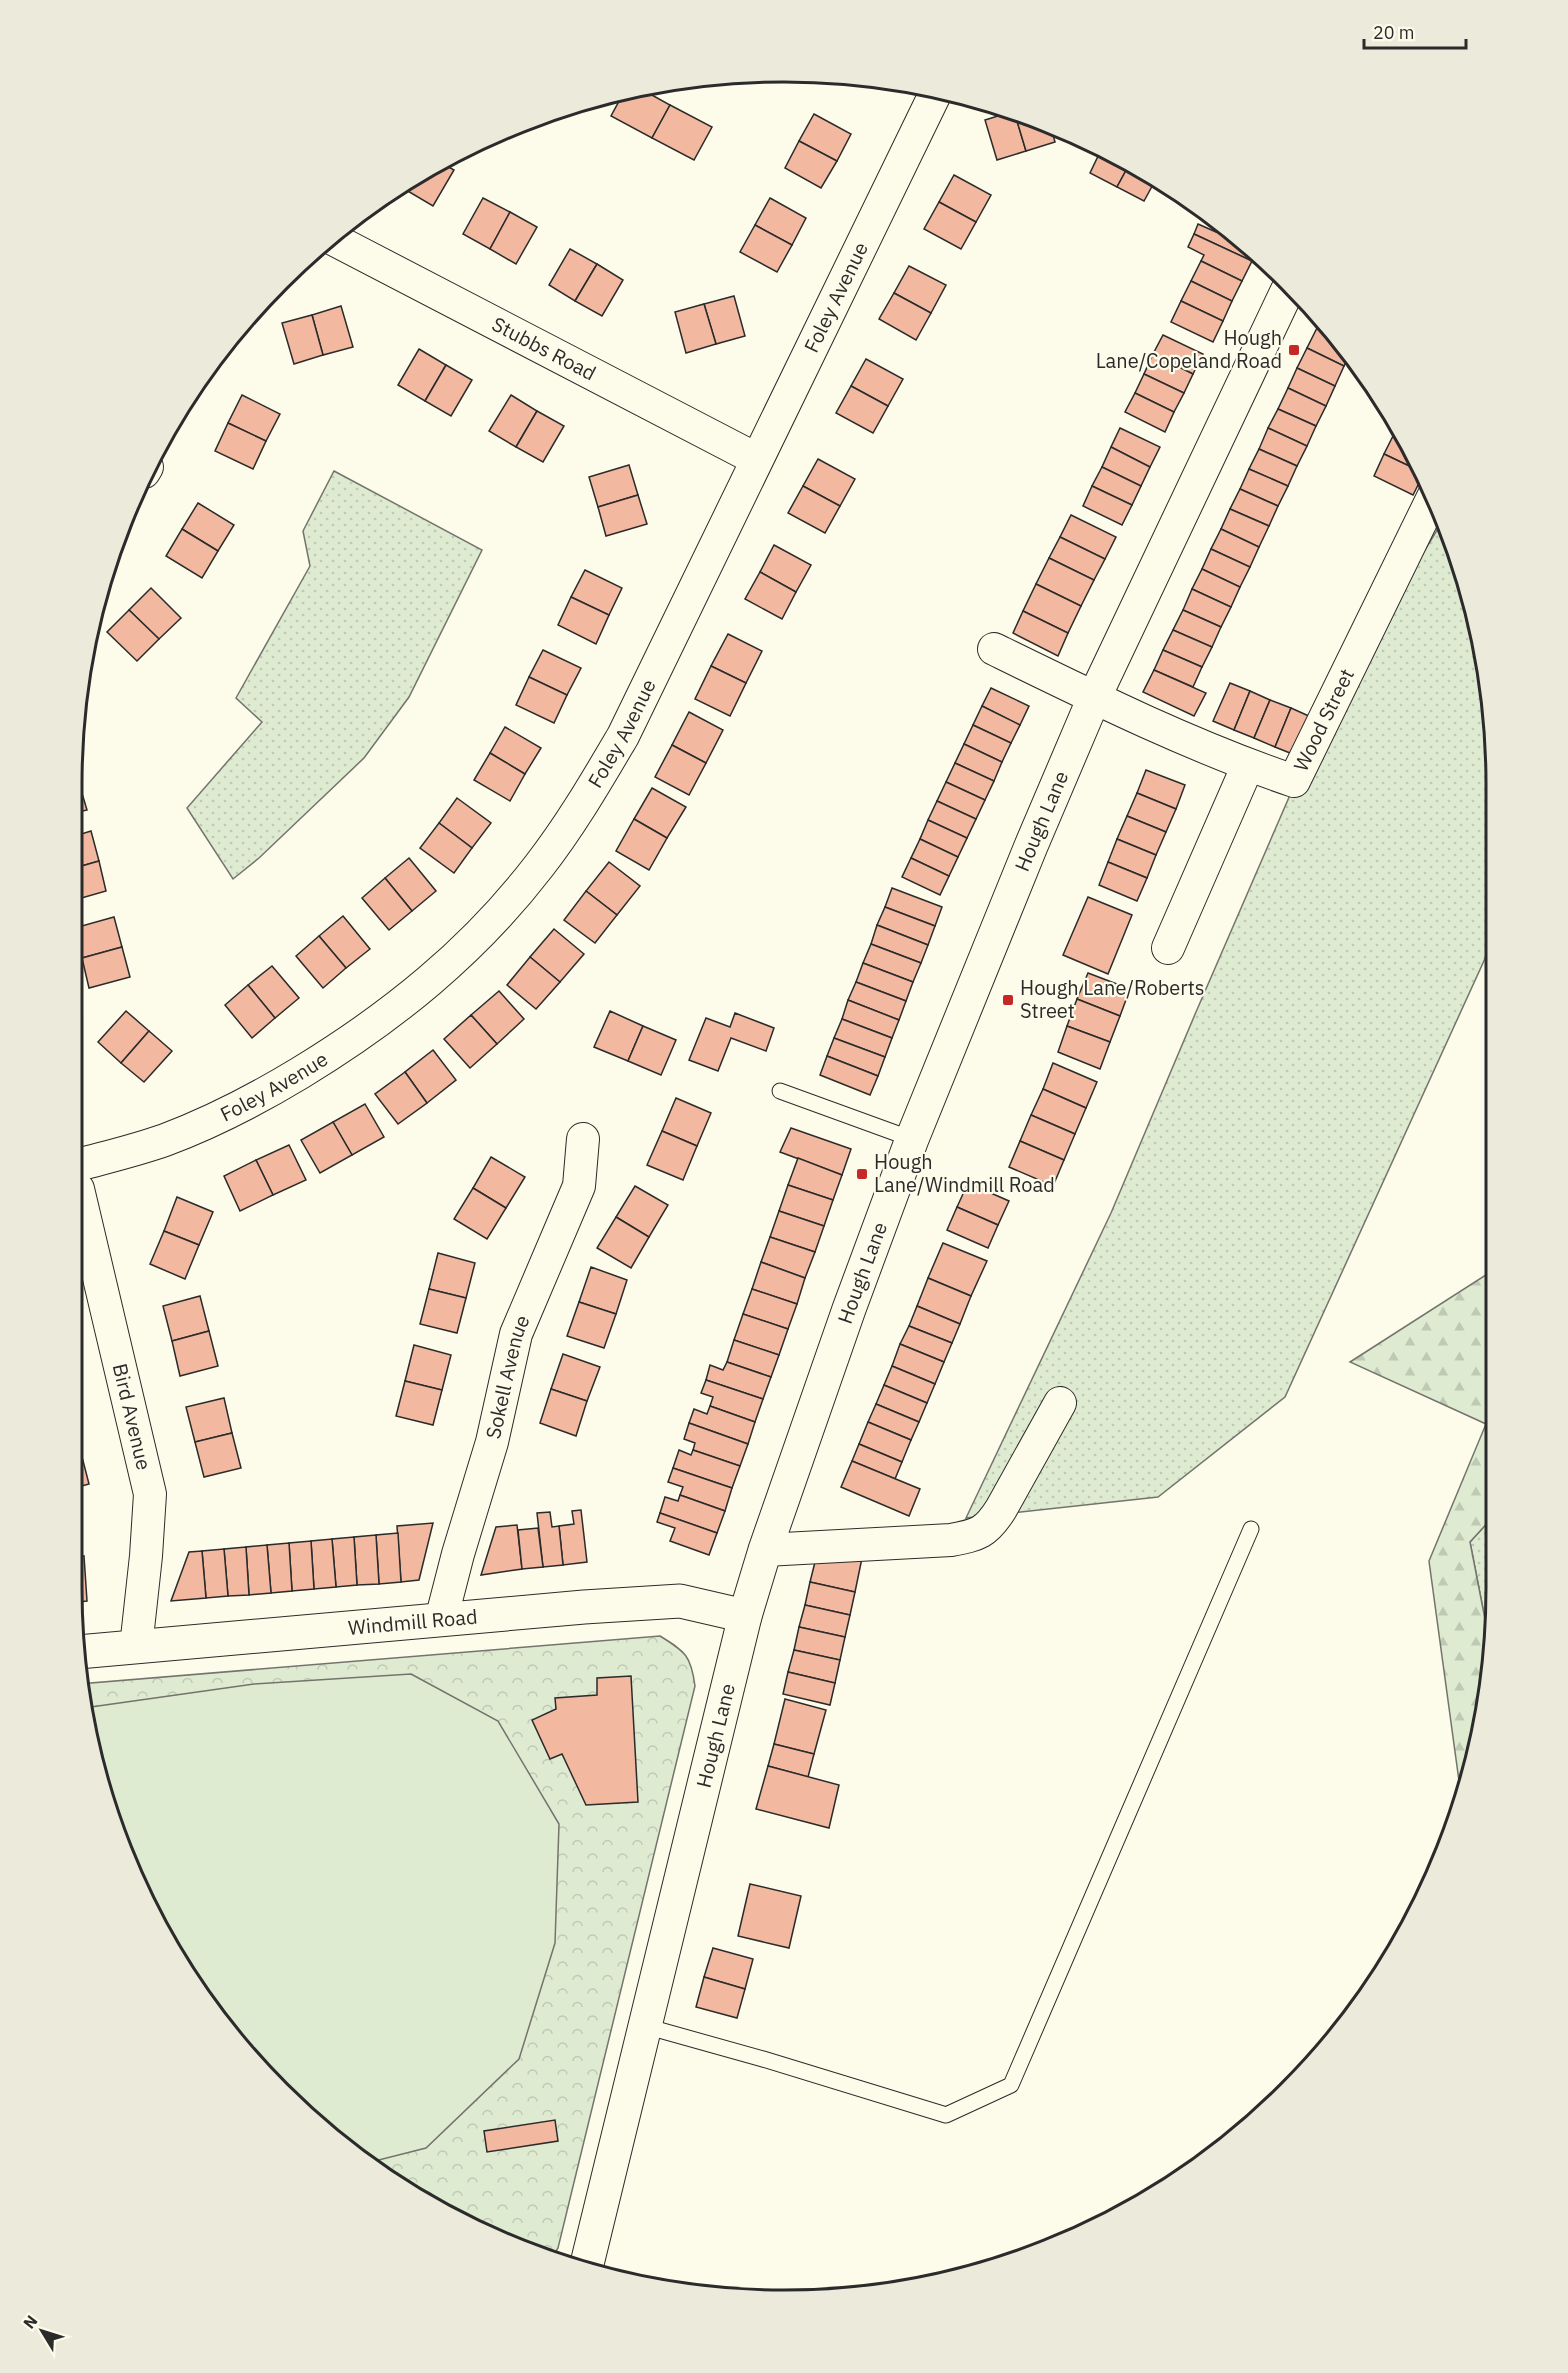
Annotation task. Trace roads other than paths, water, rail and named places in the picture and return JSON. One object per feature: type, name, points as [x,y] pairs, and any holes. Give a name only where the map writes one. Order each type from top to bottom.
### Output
[{"type":"main road","name":"Hough Lane","points":[[587,2262],[746,1616],[765,1550],[849,1309],[912,1139],[1094,698],[1286,294]]},
{"type":"main road","name":"Windmill Road","points":[[86,1651],[680,1601],[746,1616]]},
{"type":"street","name":"Foley Avenue","points":[[82,1165],[165,1140],[245,1106],[332,1053],[407,1001],[444,969],[489,925],[539,866],[576,813],[623,736],[933,99]]},
{"type":"street","name":"Stubbs Road","points":[[339,242],[756,459]]},
{"type":"street","name":"Wood Street","points":[[994,649],[1094,698],[1248,765],[1294,781],[1428,507]]},
{"type":"street","points":[[1168,948],[1248,765]]},
{"type":"street","name":"Sokell Avenue","points":[[441,1620],[458,1554],[492,1442],[516,1334],[579,1186],[583,1139]]},
{"type":"street","name":"Bird Avenue","points":[[82,1206],[150,1494],[136,1647]]},
{"type":"street","points":[[765,1550],[951,1540],[979,1534],[992,1524],[1060,1403]]},
{"type":"lane","points":[[780,1092],[912,1139]]},
{"type":"lane","points":[[645,2026],[763,2059],[946,2115],[1011,2085],[1251,1529]]},
{"type":"place","name":"Hough Lane/Copeland Road","points":[[1294,350]]},
{"type":"place","name":"Hough Lane/Roberts Street","points":[[1008,1000]]},
{"type":"place","name":"Hough Lane/Windmill Road","points":[[862,1174]]}]
